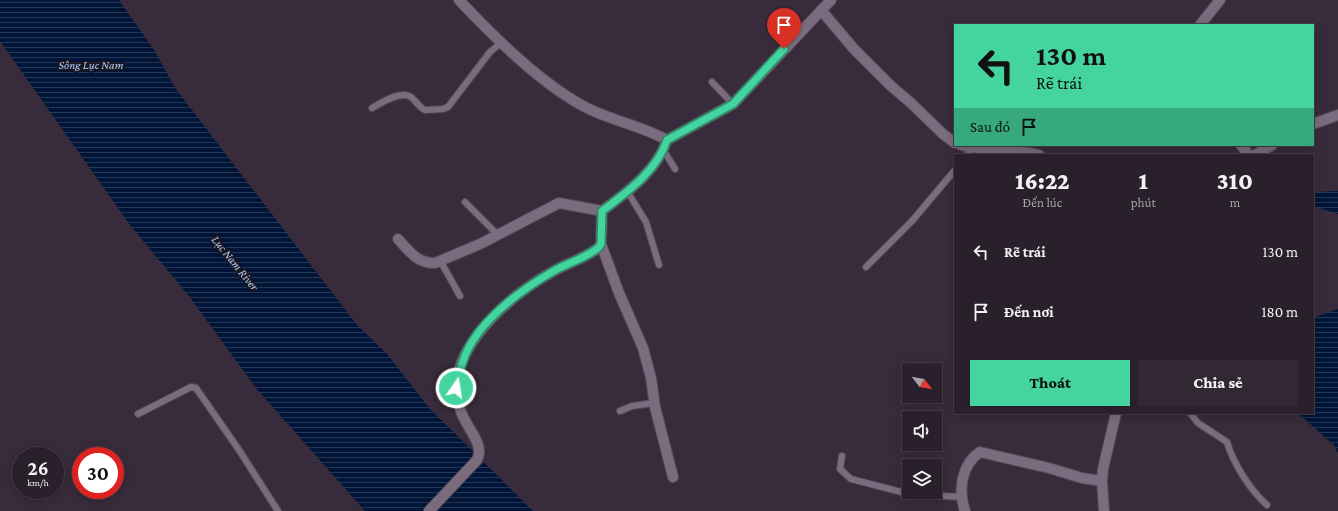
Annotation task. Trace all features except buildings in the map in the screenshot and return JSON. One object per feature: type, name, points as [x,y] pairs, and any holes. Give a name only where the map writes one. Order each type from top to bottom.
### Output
[{"type":"street","points":[[459,0],[541,77],[580,104],[596,112],[636,125],[667,140]]},
{"type":"street","points":[[398,239],[421,262],[429,264],[441,262],[559,204],[602,211],[627,191],[654,166],[664,151],[667,140],[733,104],[831,0]]},
{"type":"street","points":[[1201,24],[1220,0]]},
{"type":"street","points":[[821,10],[854,49],[891,86],[912,103],[943,134],[954,142]]},
{"type":"street","points":[[1314,124],[1338,115]]},
{"type":"street","points":[[1242,146],[1248,154]]},
{"type":"street","points":[[1257,154],[1270,146]]},
{"type":"street","points":[[965,148],[1022,150],[1035,154]]},
{"type":"street","points":[[602,211],[601,244],[619,293],[644,348],[651,378],[654,403],[673,477]]},
{"type":"street","points":[[428,511],[477,460],[480,454],[479,447],[461,413],[456,388],[461,365],[472,342],[486,324],[523,290],[552,271],[593,252],[601,244]]},
{"type":"street","points":[[1104,511],[1102,480],[1116,414]]},
{"type":"street","points":[[965,511],[961,497],[962,481],[967,468],[976,454],[982,451],[1082,478],[1102,480]]},
{"type":"lane","points":[[372,108],[392,98],[404,95],[411,97],[425,110],[443,110],[448,107],[490,52],[502,42]]},
{"type":"lane","points":[[712,82],[733,104]]},
{"type":"lane","points":[[664,151],[675,169]]},
{"type":"lane","points":[[866,267],[912,221],[954,171]]},
{"type":"lane","points":[[627,191],[646,222],[659,265]]},
{"type":"lane","points":[[465,202],[498,235]]},
{"type":"lane","points":[[441,262],[460,296]]},
{"type":"lane","points":[[138,414],[187,388],[196,388],[240,450],[278,511]]},
{"type":"lane","points":[[620,411],[632,406],[654,403]]},
{"type":"lane","points":[[1191,414],[1198,423],[1227,442],[1240,470],[1253,489],[1267,505]]},
{"type":"lane","points":[[842,456],[840,469],[851,479],[909,494],[961,497]]},
{"type":"water","name":"Sông Lục Nam","points":[[0,0],[119,0],[154,50],[175,88],[357,325],[387,354],[429,408],[533,511],[365,511],[256,388],[189,296],[130,225],[0,41]]},
{"type":"water","points":[[1338,191],[1338,214],[1314,206],[1314,192]]},
{"type":"water","points":[[1338,309],[1338,454],[1335,446],[1299,414],[1314,414],[1314,318]]},
{"type":"route","points":[[456,388],[461,365],[472,342],[486,324],[523,290],[552,271],[579,260],[598,248],[601,244],[602,211],[633,186],[654,166],[664,151],[667,140],[733,104],[784,49]]},
{"type":"water label","name":"Lục Nam River","points":[[235,263]]}]
